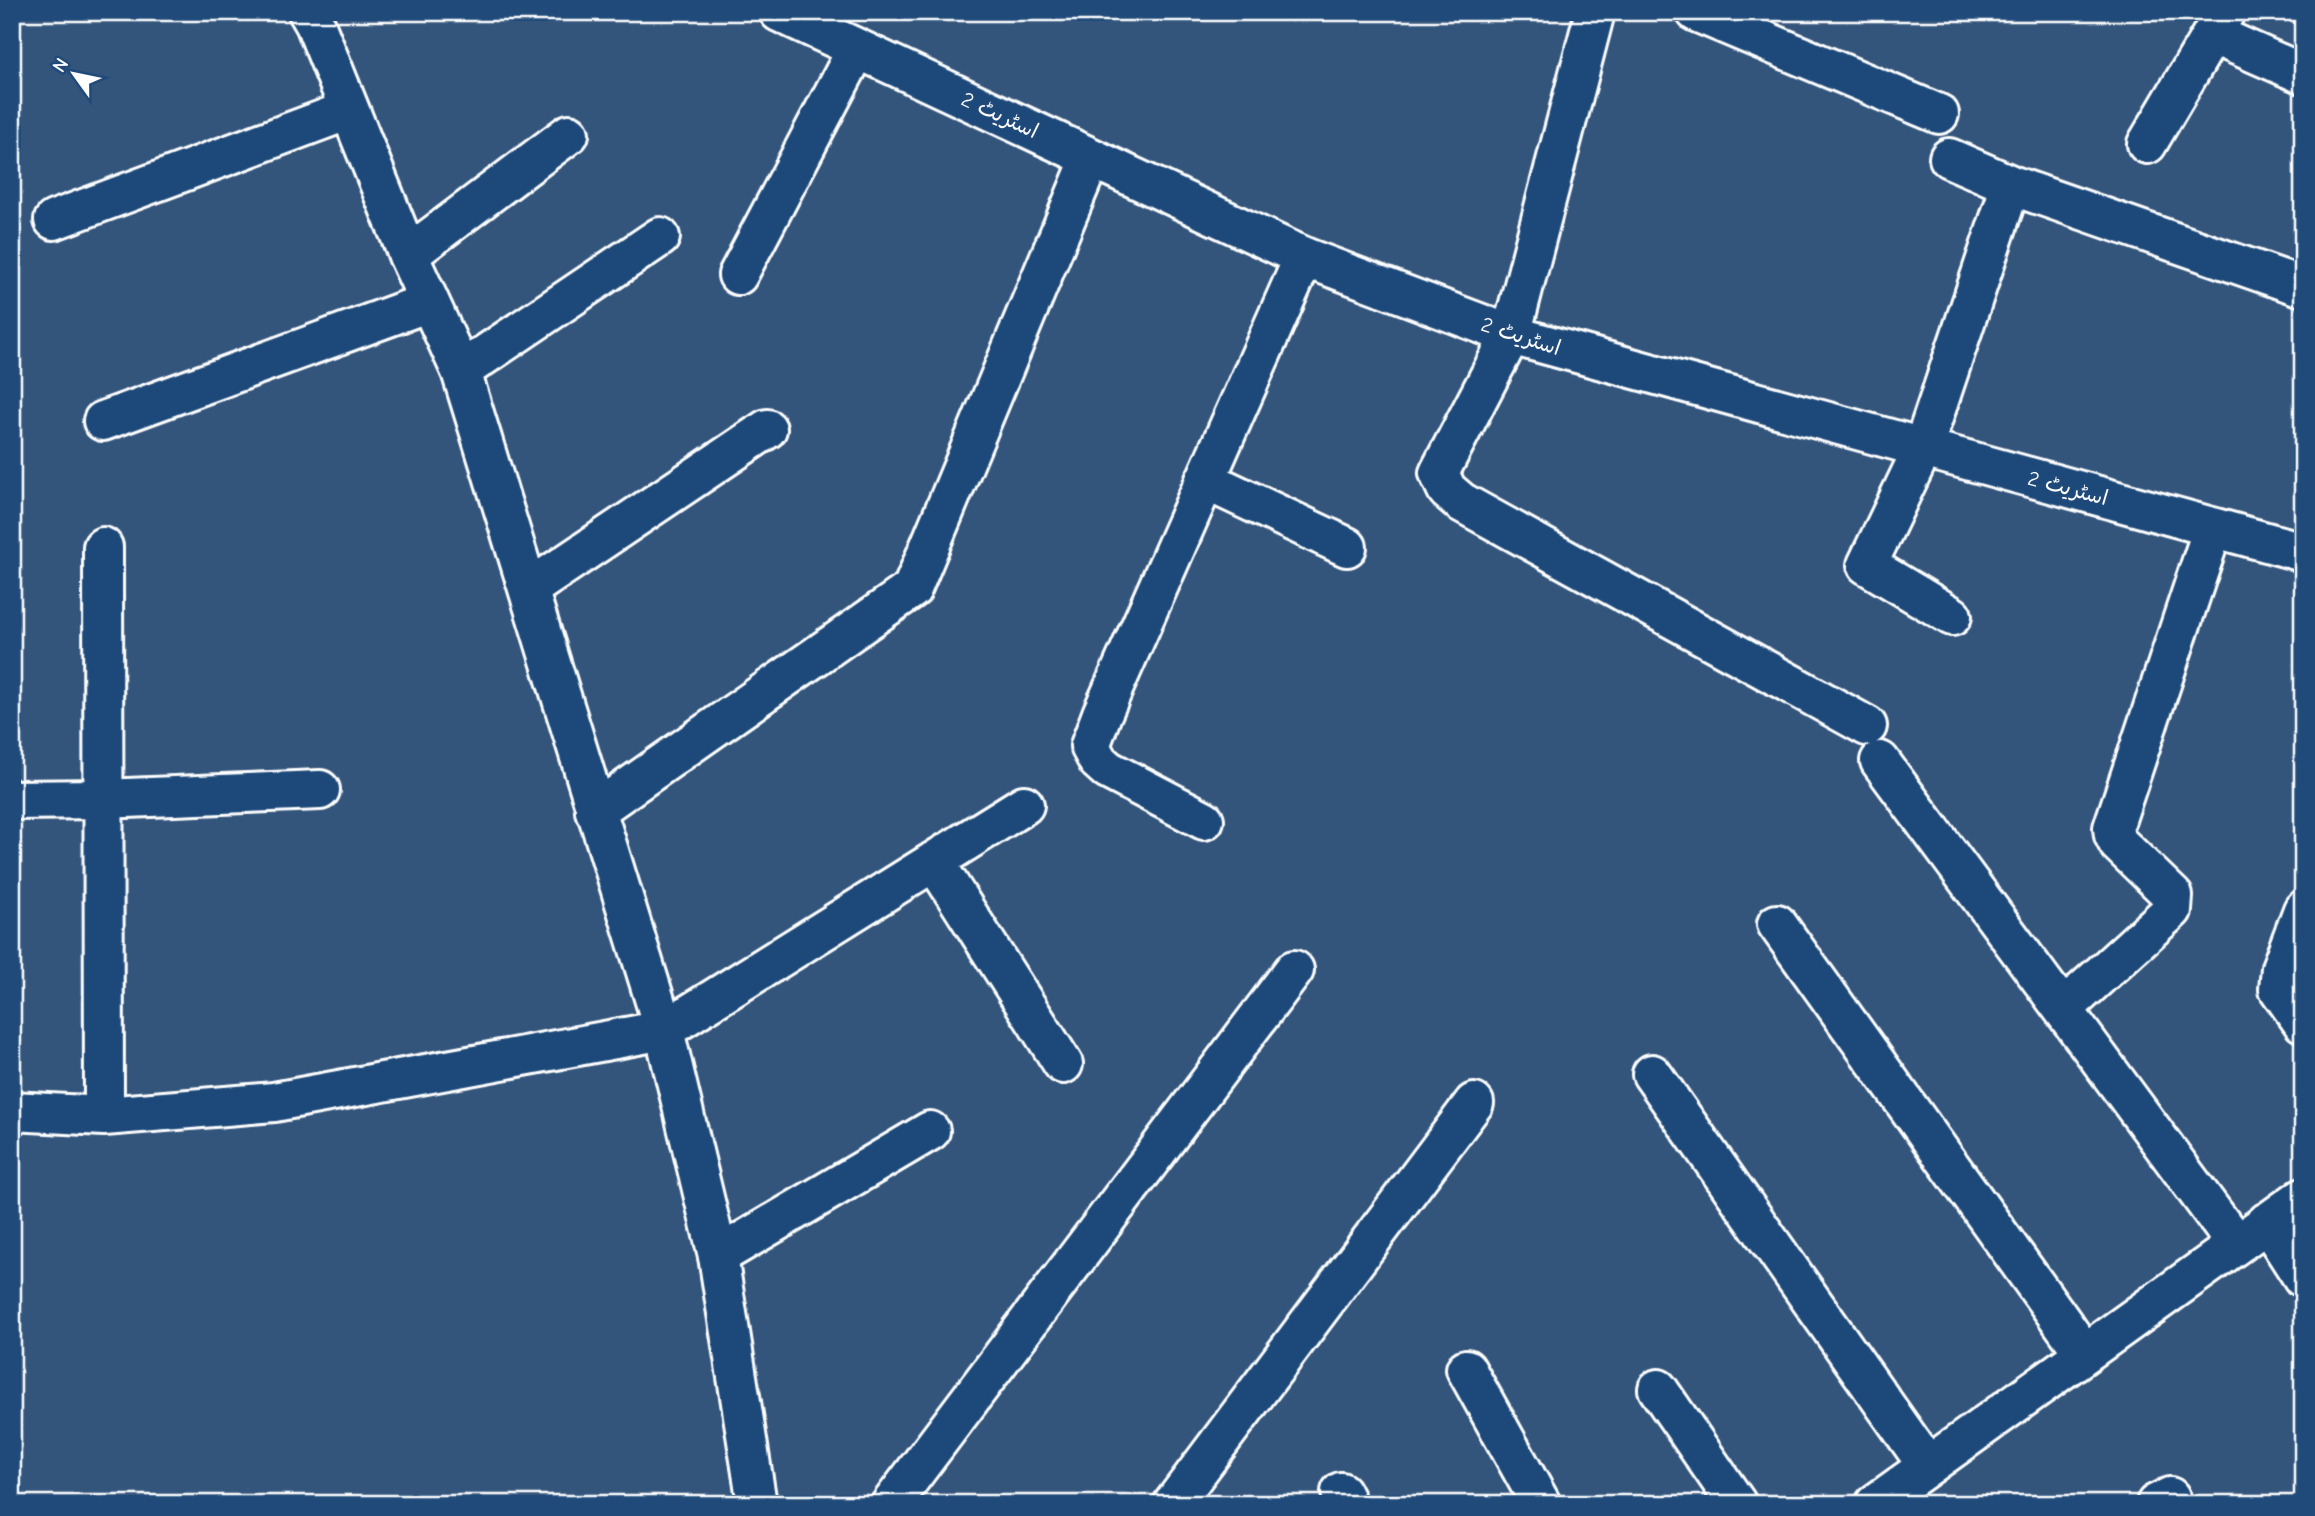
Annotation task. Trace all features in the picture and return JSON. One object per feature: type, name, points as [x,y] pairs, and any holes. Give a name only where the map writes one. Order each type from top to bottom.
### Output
[{"type":"street","points":[[307,12],[315,24],[408,255],[461,371],[664,1030],[718,1256],[757,1504]]},
{"type":"street","name":"اسٹریٹ 2","points":[[779,12],[1304,257],[1511,335],[2303,552]]},
{"type":"street","points":[[1595,12],[1511,335],[1439,473],[1447,490],[1461,502],[1867,726]]},
{"type":"street","points":[[1696,12],[1940,114]]},
{"type":"street","points":[[2147,144],[2219,23],[2303,74]]},
{"type":"street","points":[[738,275],[857,49]]},
{"type":"street","points":[[54,220],[349,110]]},
{"type":"street","points":[[408,255],[569,134]]},
{"type":"street","points":[[596,811],[912,589],[1091,158]]},
{"type":"street","points":[[1949,158],[2011,185],[2303,287]]},
{"type":"street","points":[[1952,616],[1867,565],[1923,448],[2011,185]]},
{"type":"street","points":[[461,371],[660,237]]},
{"type":"street","points":[[1204,820],[1108,770],[1098,761],[1090,746],[1304,257]]},
{"type":"street","points":[[103,421],[429,302]]},
{"type":"street","points":[[529,589],[767,429]]},
{"type":"street","points":[[1206,480],[1347,547]]},
{"type":"street","points":[[2063,1009],[2172,910],[2174,904],[2173,896],[2118,842],[2113,828],[2213,527]]},
{"type":"street","points":[[103,547],[104,1116]]},
{"type":"street","points":[[1881,761],[2236,1244]]},
{"type":"street","points":[[12,800],[320,790]]},
{"type":"street","points":[[12,1111],[104,1116],[274,1102],[664,1030],[1024,805]]},
{"type":"street","points":[[934,861],[1063,1064]]},
{"type":"street","points":[[2303,910],[2281,968],[2279,989],[2303,1023]]},
{"type":"street","points":[[1777,924],[2084,1353]]},
{"type":"street","points":[[891,1504],[1294,970]]},
{"type":"street","points":[[1652,1074],[1927,1465]]},
{"type":"street","points":[[1173,1504],[1474,1103]]},
{"type":"street","points":[[718,1256],[930,1131]]},
{"type":"street","points":[[1875,1504],[2303,1197]]},
{"type":"street","points":[[2267,1222],[2303,1278]]},
{"type":"street","points":[[1466,1369],[1541,1504]]},
{"type":"street","points":[[1658,1389],[1737,1504]]}]
